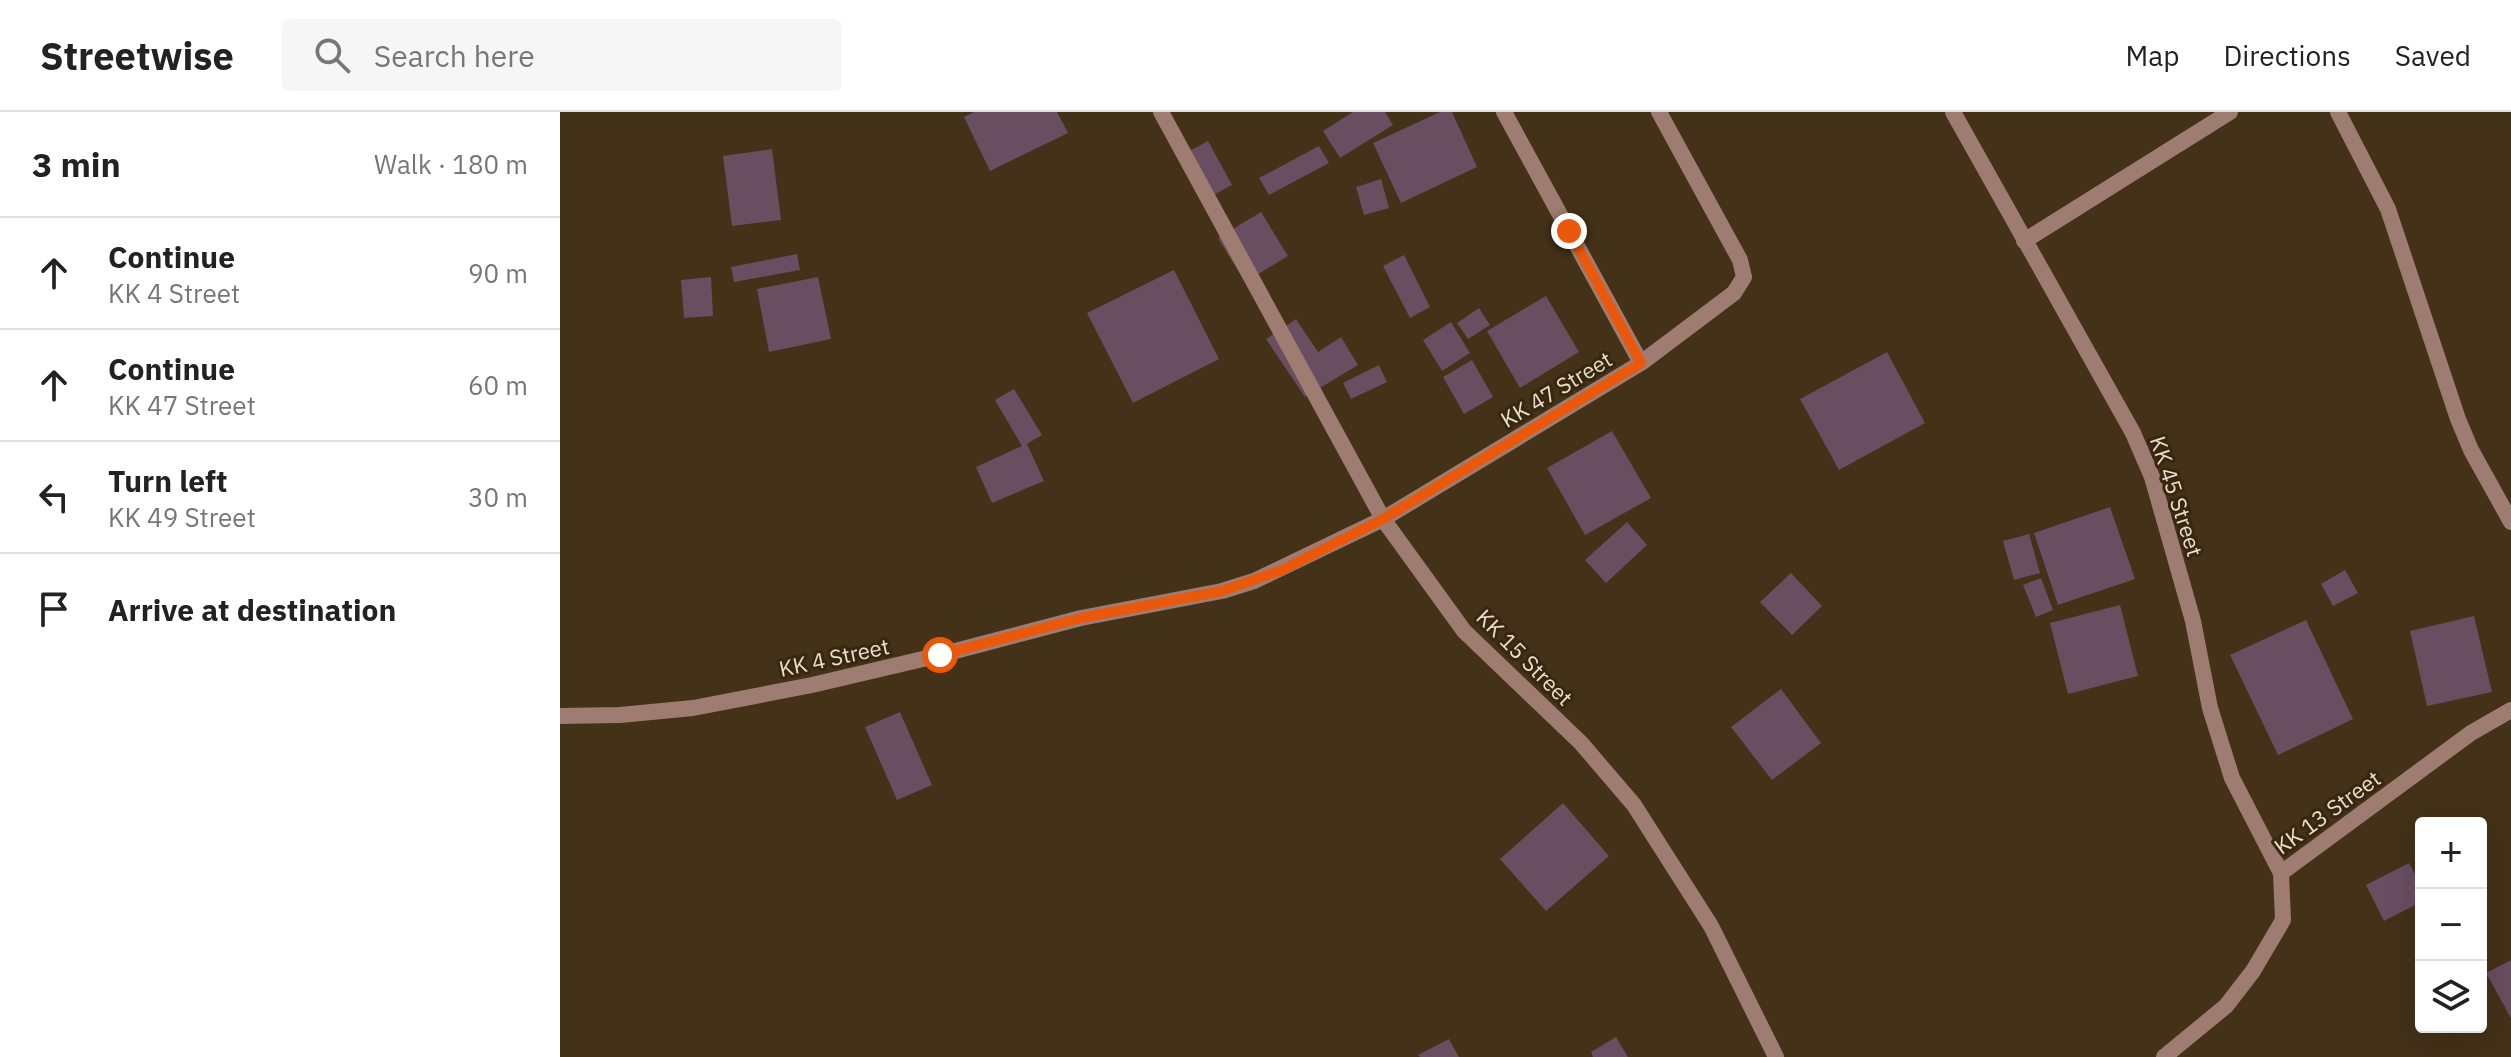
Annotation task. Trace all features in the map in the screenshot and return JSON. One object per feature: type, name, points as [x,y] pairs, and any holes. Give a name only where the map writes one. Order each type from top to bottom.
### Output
[{"type":"street","name":"KK 15 Street","points":[[1161,112],[1383,519],[1464,631],[1581,743],[1634,805],[1711,926],[1776,1057]]},
{"type":"street","points":[[1504,112],[1641,363]]},
{"type":"street","name":"KK 47 Street","points":[[1383,519],[1641,363],[1734,293],[1744,277],[1740,260],[1659,112]]},
{"type":"street","name":"KK 45 Street","points":[[1953,112],[2133,433],[2152,477],[2193,621],[2210,708],[2232,778],[2281,873]]},
{"type":"street","points":[[2024,241],[2230,112]]},
{"type":"street","points":[[2338,112],[2388,209],[2458,419],[2511,522]]},
{"type":"street","name":"KK 4 Street","points":[[560,716],[620,715],[693,708],[855,675],[1081,618],[1222,591],[1282,570],[1383,519]]},
{"type":"street","name":"KK 13 Street","points":[[2164,1057],[2226,1006],[2253,971],[2283,920],[2281,873],[2471,733],[2511,710]]},
{"type":"building","points":[[974,112],[1057,112],[1068,133],[990,171],[964,117]]},
{"type":"building","points":[[1353,112],[1385,112],[1393,125],[1340,158],[1323,131]]},
{"type":"building","points":[[1440,112],[1452,112],[1477,167],[1401,203],[1373,143]]},
{"type":"building","points":[[1208,141],[1232,185],[1204,200],[1180,156]]},
{"type":"building","points":[[1319,146],[1329,163],[1269,195],[1259,178]]},
{"type":"building","points":[[772,149],[781,220],[732,226],[723,156]]},
{"type":"building","points":[[1381,179],[1389,208],[1364,215],[1356,187]]},
{"type":"building","points":[[1261,212],[1288,256],[1245,282],[1218,238]]},
{"type":"building","points":[[797,254],[800,270],[734,282],[731,267]]},
{"type":"building","points":[[1404,255],[1430,307],[1410,318],[1383,266]]},
{"type":"building","points":[[1174,270],[1219,359],[1133,403],[1087,313]]},
{"type":"building","points":[[711,277],[713,316],[684,318],[681,280]]},
{"type":"building","points":[[818,277],[831,339],[769,352],[757,289]]},
{"type":"building","points":[[1546,296],[1579,352],[1520,388],[1487,331]]},
{"type":"building","points":[[1479,308],[1490,325],[1468,339],[1457,323]]},
{"type":"building","points":[[1296,319],[1318,352],[1341,337],[1358,365],[1305,397],[1266,339]]},
{"type":"building","points":[[1451,322],[1470,353],[1442,371],[1423,340]]},
{"type":"building","points":[[1887,352],[1925,423],[1839,470],[1800,399]]},
{"type":"building","points":[[1472,360],[1493,397],[1464,414],[1443,377]]},
{"type":"building","points":[[1379,365],[1387,382],[1351,399],[1343,383]]},
{"type":"building","points":[[1014,389],[1042,435],[1027,444],[1044,481],[992,503],[976,467],[1022,446],[995,400]]},
{"type":"building","points":[[1612,431],[1651,498],[1585,535],[1547,468]]},
{"type":"building","points":[[2110,507],[2135,579],[2058,605],[2034,533]]},
{"type":"building","points":[[1627,522],[1647,545],[1606,583],[1585,560]]},
{"type":"building","points":[[2029,534],[2040,573],[2014,580],[2003,541]]},
{"type":"building","points":[[2345,570],[2358,593],[2333,606],[2321,584]]},
{"type":"building","points":[[1791,573],[1822,606],[1792,635],[1760,602]]},
{"type":"building","points":[[2041,578],[2053,610],[2036,617],[2023,585]]},
{"type":"building","points":[[2120,605],[2138,676],[2068,694],[2050,623]]},
{"type":"building","points":[[2474,616],[2492,692],[2427,706],[2410,631]]},
{"type":"building","points":[[2306,620],[2353,719],[2278,755],[2230,655]]},
{"type":"building","points":[[1781,689],[1821,743],[1772,780],[1731,727]]},
{"type":"building","points":[[900,712],[932,785],[897,800],[865,727]]},
{"type":"building","points":[[1563,803],[1609,856],[1546,911],[1500,859]]},
{"type":"building","points":[[2409,863],[2415,874],[2415,905],[2384,921],[2366,885]]},
{"type":"building","points":[[2511,960],[2511,1018],[2487,975]]},
{"type":"building","points":[[1616,1037],[1628,1057],[1593,1057],[1591,1052]]},
{"type":"building","points":[[1449,1039],[1459,1057],[1418,1055]]},
{"type":"route","points":[[940,655],[1081,618],[1222,591],[1282,570],[1383,519],[1641,363],[1569,231]]}]
